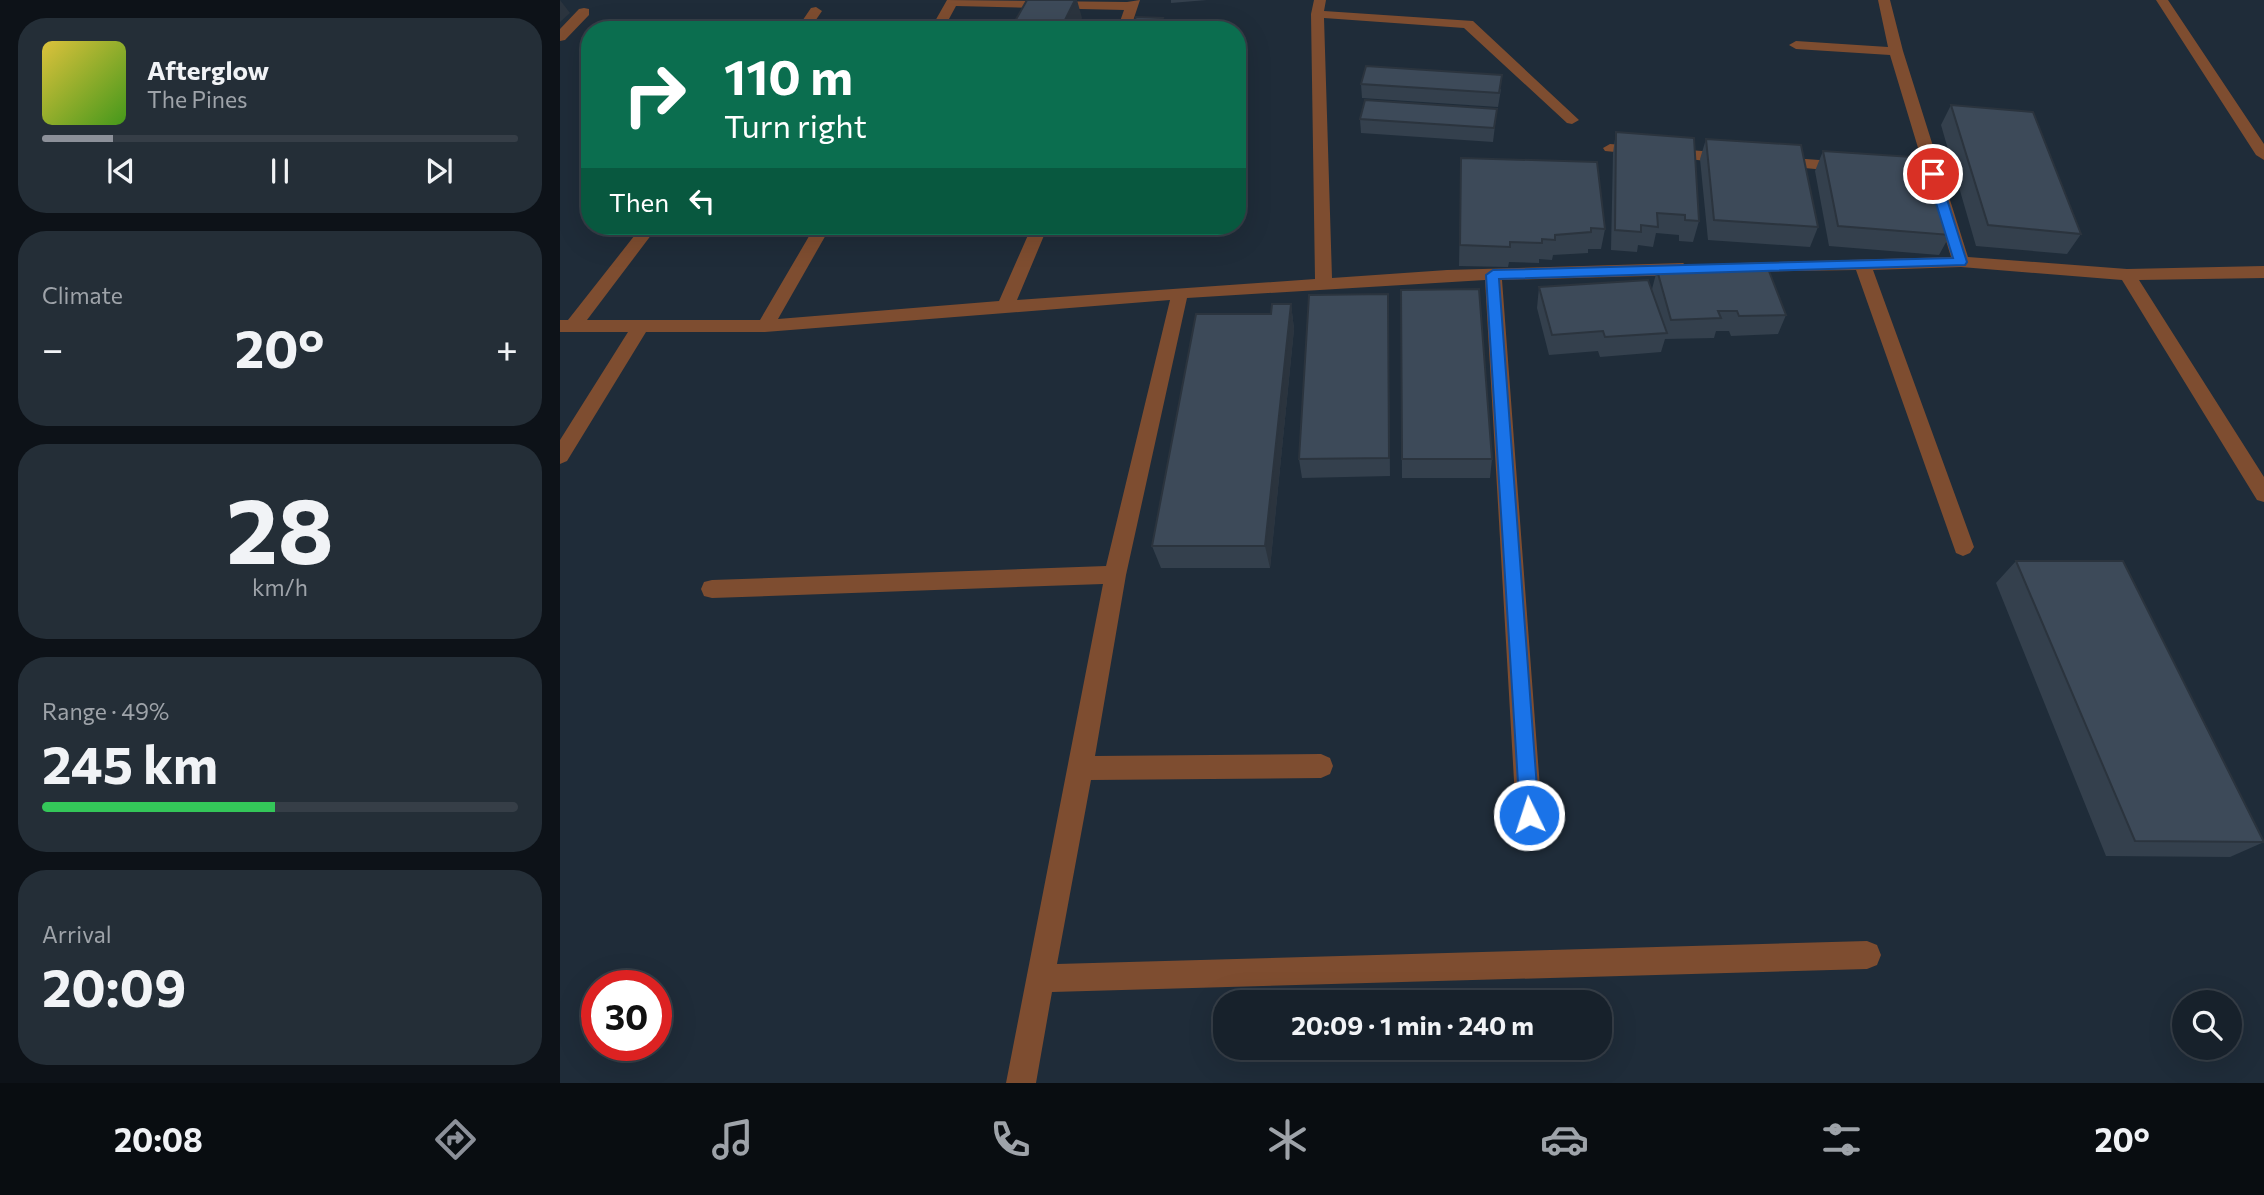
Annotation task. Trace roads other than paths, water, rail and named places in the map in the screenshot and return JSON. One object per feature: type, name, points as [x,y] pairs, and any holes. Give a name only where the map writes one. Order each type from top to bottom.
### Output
[{"type":"street","points":[[1884,0],[1926,174],[1961,262]]},
{"type":"street","points":[[2162,0],[2264,155]]},
{"type":"street","points":[[941,21],[952,1],[1134,3],[1127,21]]},
{"type":"street","points":[[1324,285],[1318,7],[1468,24],[1572,120]]},
{"type":"street","points":[[560,37],[584,12]]},
{"type":"street","points":[[809,21],[816,12]]},
{"type":"street","points":[[1796,45],[1896,51]]},
{"type":"street","points":[[1610,148],[1866,169]]},
{"type":"street","points":[[567,326],[643,235]]},
{"type":"street","points":[[765,326],[818,235]]},
{"type":"street","points":[[1005,308],[1036,235]]},
{"type":"street","points":[[1726,268],[1961,262],[2127,275],[2264,272]]},
{"type":"street","points":[[1863,264],[1963,547]]},
{"type":"street","points":[[567,326],[765,326],[1180,293],[1493,275],[1699,269]]},
{"type":"street","points":[[1493,275],[1529,815]]},
{"type":"street","points":[[2127,275],[2264,494]]},
{"type":"street","points":[[1021,1083],[1115,575],[1180,293]]},
{"type":"street","points":[[560,456],[641,326]]},
{"type":"street","points":[[712,589],[1115,575]]},
{"type":"street","points":[[1081,768],[1321,766]]},
{"type":"street","points":[[1040,978],[1867,955]]}]
